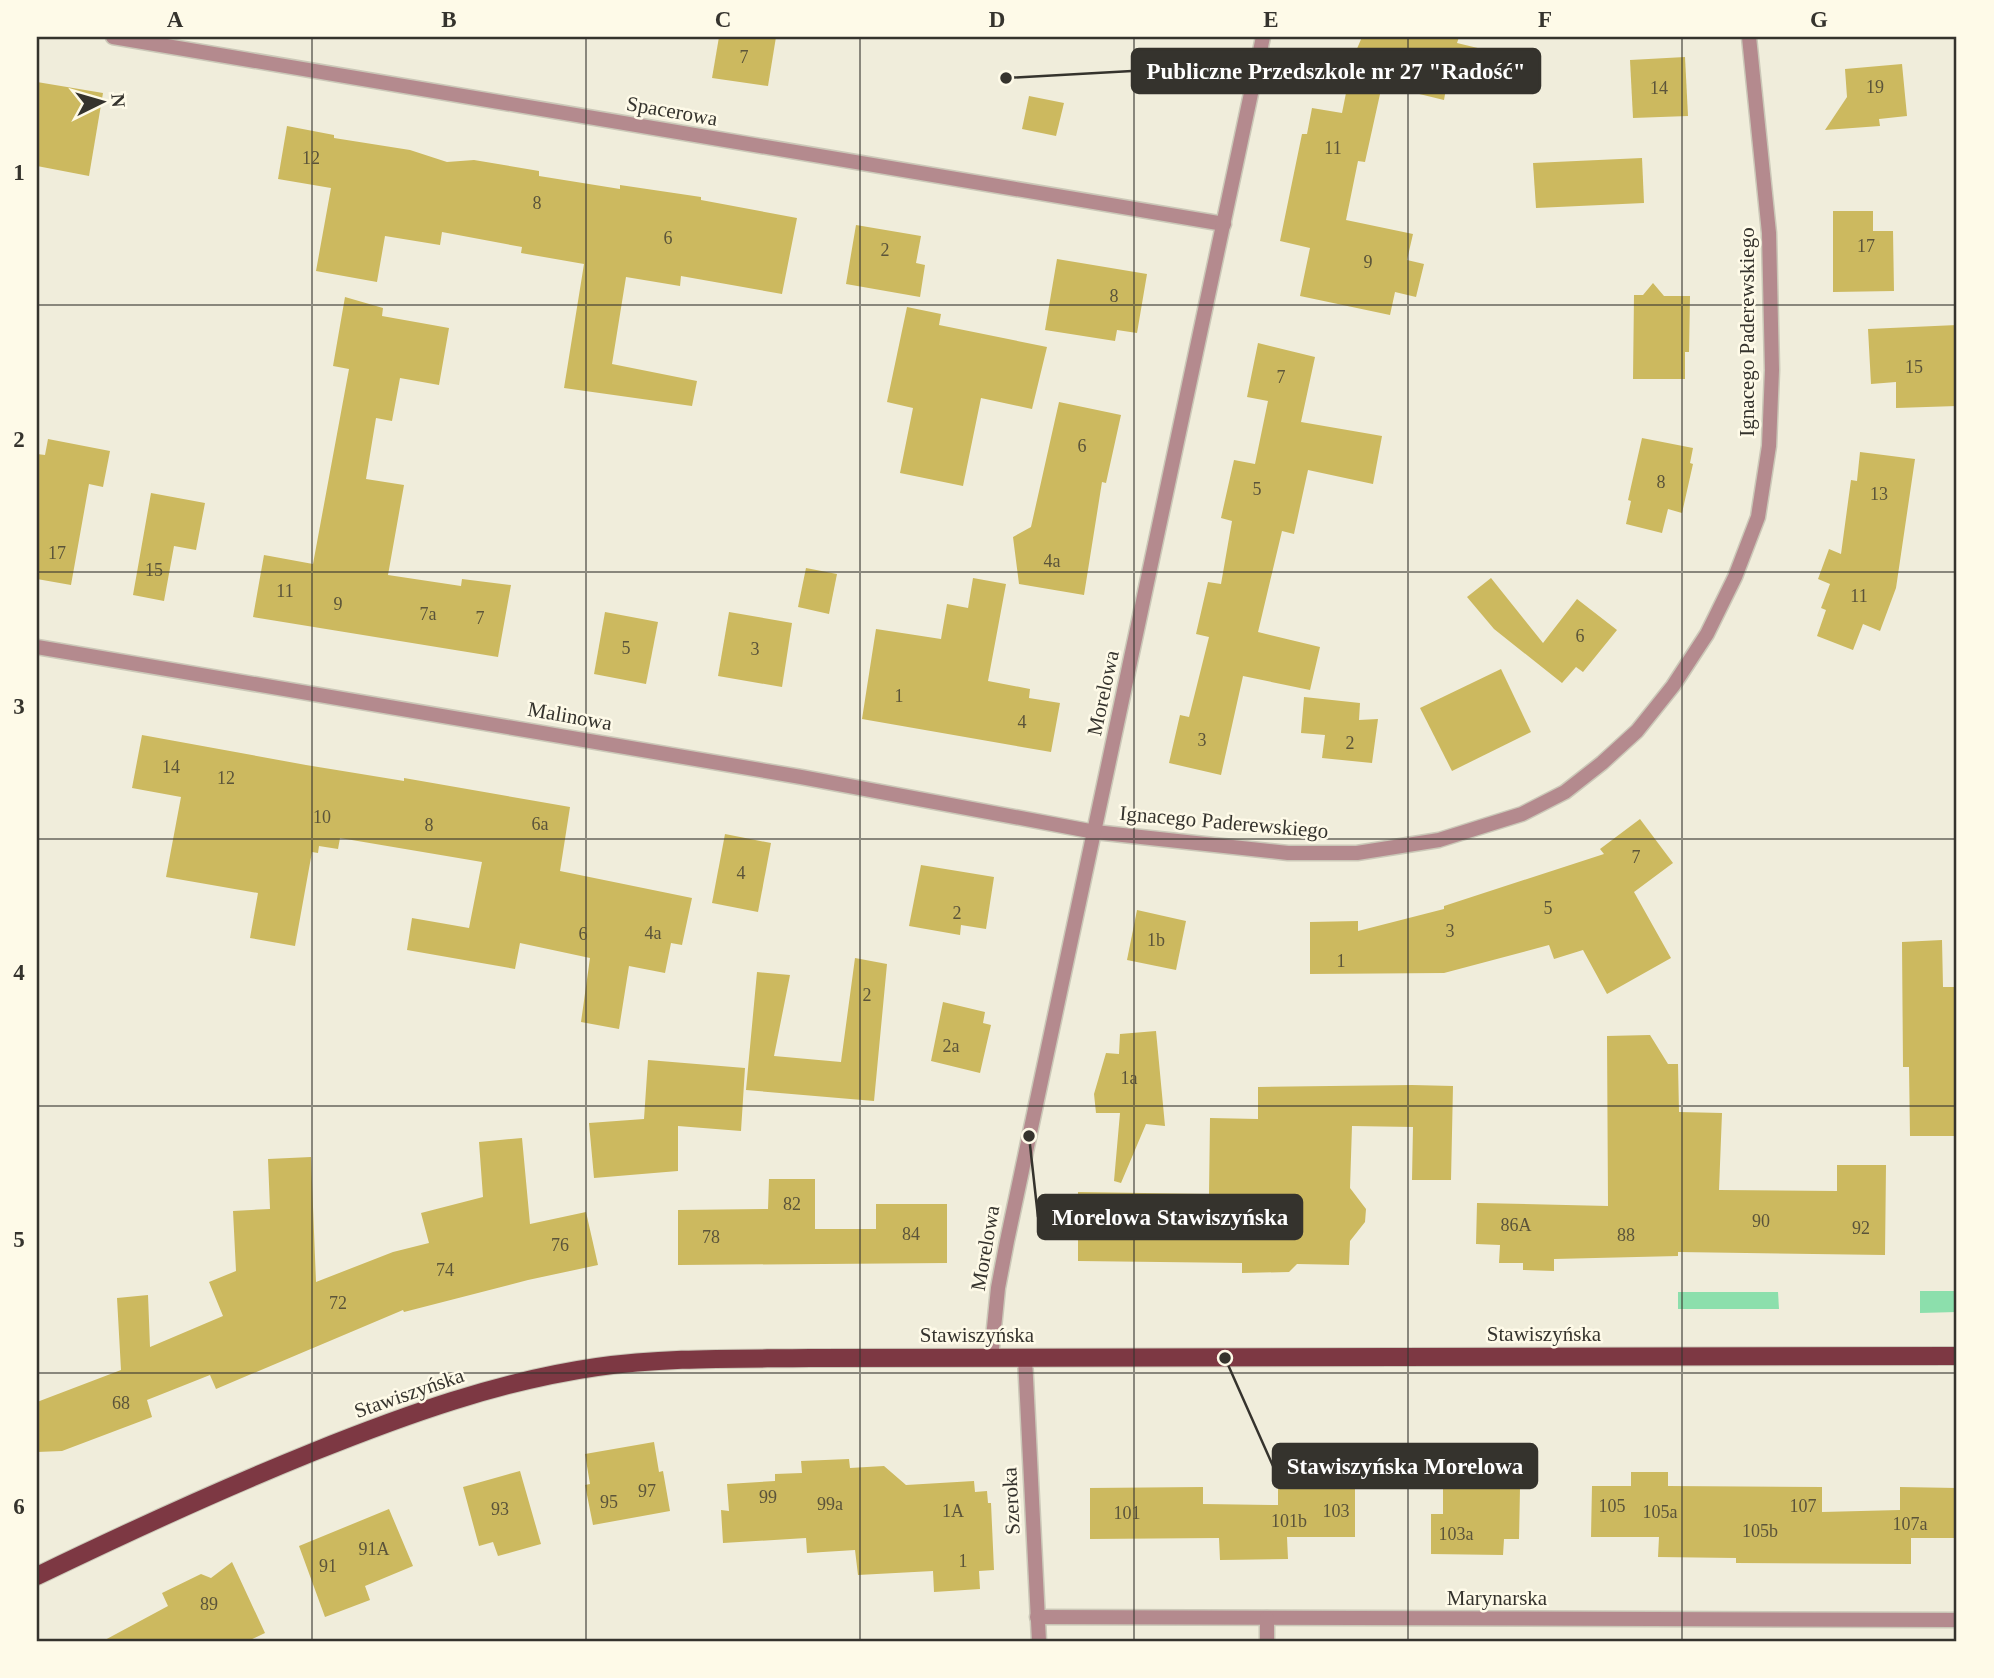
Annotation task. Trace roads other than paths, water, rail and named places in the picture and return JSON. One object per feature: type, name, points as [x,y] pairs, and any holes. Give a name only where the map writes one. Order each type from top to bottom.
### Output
[{"type":"main road","name":"Stawiszyńska","points":[[37,1576],[192,1503],[348,1438],[465,1397],[533,1379],[597,1367],[659,1361],[810,1358],[1957,1356]]},
{"type":"street","name":"Spacerowa","points":[[114,37],[1224,224]]},
{"type":"street","name":"Morelowa","points":[[991,1358],[998,1288],[1007,1241],[1263,37]]},
{"type":"street","name":"Ignacego Paderewskiego","points":[[1095,832],[1288,853],[1357,853],[1439,840],[1522,814],[1565,792],[1637,731],[1673,686],[1707,634],[1735,577],[1758,517],[1762,493],[1769,446],[1772,370],[1769,233],[1749,37]]},
{"type":"street","name":"Malinowa","points":[[37,647],[801,777],[1095,832]]},
{"type":"street","name":"Szeroka","points":[[1025,1358],[1039,1641]]},
{"type":"street","name":"Marynarska","points":[[1037,1617],[1957,1620]]},
{"type":"street","points":[[1267,1618],[1267,1641]]},
{"type":"place","name":"Publiczne Przedszkole nr 27 \"Radość\"","points":[[1006,78]]},
{"type":"place","name":"Morelowa Stawiszyńska","points":[[1029,1136]]},
{"type":"place","name":"Stawiszyńska Morelowa","points":[[1225,1358]]}]
